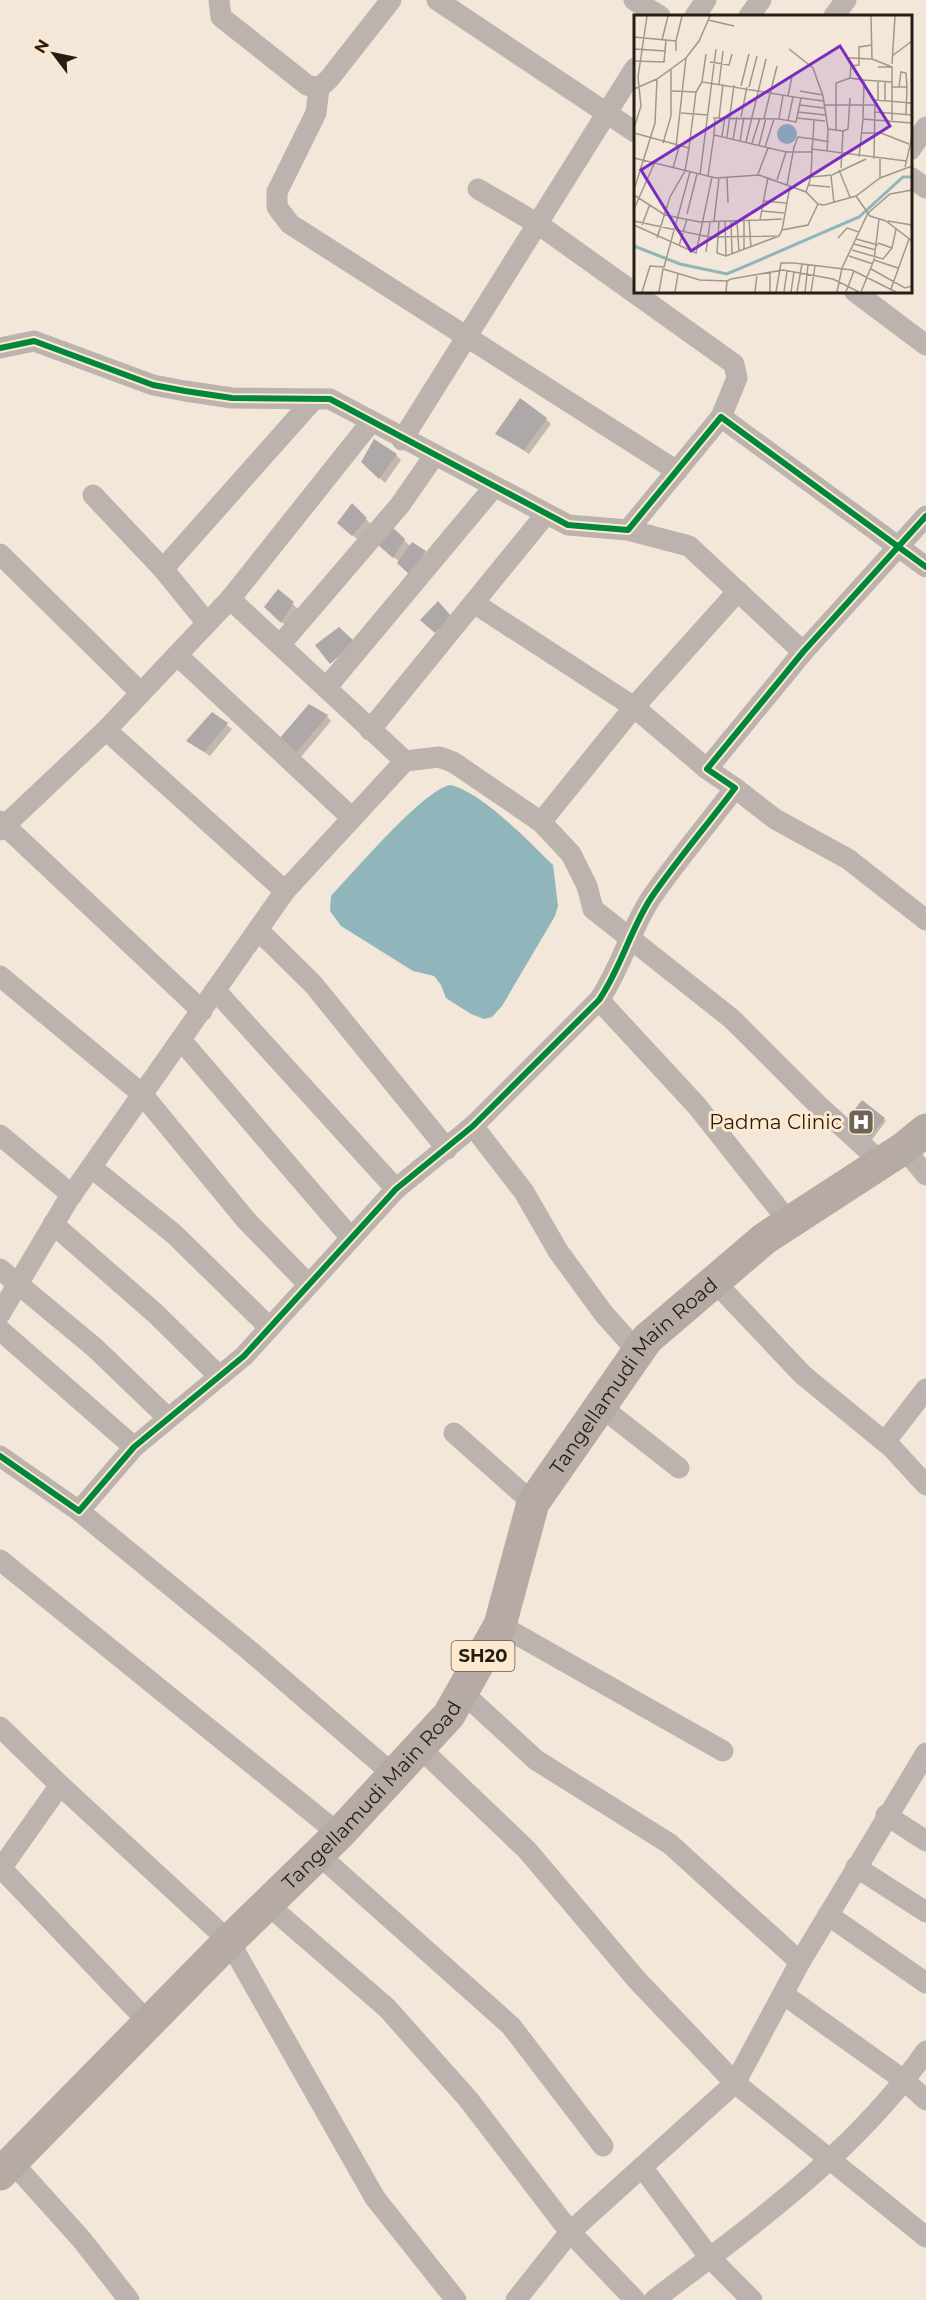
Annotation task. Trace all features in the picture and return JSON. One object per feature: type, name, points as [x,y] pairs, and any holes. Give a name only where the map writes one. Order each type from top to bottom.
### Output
[{"type":"main road","name":"Tangellamudi Main Road","points":[[6,2168],[395,1776],[449,1715],[500,1625],[533,1503],[647,1339],[764,1239],[904,1147]]},
{"type":"street","points":[[219,0],[221,17],[307,85],[319,88]]},
{"type":"street","points":[[390,0],[319,88],[316,113],[277,192],[277,207],[290,224],[677,471]]},
{"type":"street","points":[[437,0],[634,131]]},
{"type":"street","points":[[634,0],[658,15]]},
{"type":"street","points":[[696,15],[706,0]]},
{"type":"street","points":[[750,15],[761,0]]},
{"type":"street","points":[[835,15],[846,0]]},
{"type":"street","points":[[402,440],[469,337],[605,112],[634,69]]},
{"type":"street","points":[[911,147],[926,127]]},
{"type":"street","points":[[911,178],[926,188]]},
{"type":"street","points":[[478,189],[538,224],[734,364],[737,378],[721,417],[628,530]]},
{"type":"street","points":[[855,292],[926,345]]},
{"type":"street","points":[[0,348],[34,340],[153,385],[232,398],[330,399],[402,440],[568,525],[628,530],[689,546],[803,652]]},
{"type":"street","points":[[163,569],[314,399]]},
{"type":"street","points":[[721,417],[926,567]]},
{"type":"street","points":[[202,1011],[1,826],[106,730],[230,599],[371,422]]},
{"type":"street","points":[[280,645],[400,505],[434,456]]},
{"type":"street","points":[[326,688],[494,487]]},
{"type":"street","points":[[93,495],[163,569],[207,623]]},
{"type":"street","points":[[370,729],[546,514]]},
{"type":"street","points":[[707,769],[803,652],[896,546],[926,516]]},
{"type":"street","points":[[0,554],[141,693]]},
{"type":"street","points":[[541,822],[634,707],[738,591]]},
{"type":"street","points":[[230,599],[405,761]]},
{"type":"street","points":[[474,603],[634,707],[707,769],[775,819],[848,859],[926,920]]},
{"type":"street","points":[[177,655],[352,818]]},
{"type":"street","points":[[106,730],[285,891]]},
{"type":"street","points":[[0,1314],[17,1282],[72,1195],[285,891],[405,761],[439,757],[453,762],[541,822],[571,854],[587,886],[593,909],[732,1019],[818,1105],[904,1147],[926,1174]]},
{"type":"street","points":[[79,1511],[134,1447],[244,1356],[396,1189],[473,1126],[599,1000],[613,979],[630,937],[651,898],[735,788]]},
{"type":"street","points":[[258,930],[314,984],[447,1149]]},
{"type":"street","points":[[0,976],[142,1094],[246,1220],[308,1284]]},
{"type":"street","points":[[216,991],[396,1189]]},
{"type":"street","points":[[599,1000],[696,1106],[789,1222]]},
{"type":"street","points":[[181,1040],[351,1238]]},
{"type":"street","points":[[473,1126],[524,1192],[558,1251],[604,1314],[638,1352]]},
{"type":"street","points":[[0,1135],[72,1195]]},
{"type":"street","points":[[91,1167],[174,1234],[269,1327]]},
{"type":"street","points":[[53,1224],[156,1314],[219,1376]]},
{"type":"street","points":[[0,1269],[94,1347],[168,1418]]},
{"type":"street","points":[[714,1281],[803,1375],[885,1442],[926,1485]]},
{"type":"street","points":[[0,1330],[134,1447]]},
{"type":"street","points":[[885,1442],[926,1389]]},
{"type":"street","points":[[600,1406],[679,1468]]},
{"type":"street","points":[[454,1433],[533,1503]]},
{"type":"street","points":[[0,1456],[79,1511],[250,1651],[395,1776]]},
{"type":"street","points":[[0,1560],[328,1844],[511,2026],[603,2146]]},
{"type":"street","points":[[500,1625],[723,1751]]},
{"type":"street","points":[[462,1692],[536,1760],[670,1844],[800,1962]]},
{"type":"street","points":[[0,1727],[229,1941],[375,2198],[456,2300]]},
{"type":"street","points":[[419,1747],[527,1850],[637,1980],[735,2083],[926,2237]]},
{"type":"street","points":[[516,2300],[570,2232],[735,2083],[800,1962],[886,1815],[924,1763]]},
{"type":"street","points":[[60,1785],[1,1870],[149,2023]]},
{"type":"street","points":[[886,1815],[926,1841]]},
{"type":"street","points":[[856,1867],[926,1912]]},
{"type":"street","points":[[267,1904],[387,2008],[468,2099],[570,2232],[635,2300]]},
{"type":"street","points":[[828,1915],[926,1983]]},
{"type":"street","points":[[783,1994],[905,2081],[926,2100]]},
{"type":"street","points":[[654,2300],[710,2258],[830,2160],[905,2081],[926,2051]]},
{"type":"street","points":[[642,2167],[710,2258],[752,2300]]},
{"type":"street","points":[[6,2168],[82,2240],[129,2300]]},
{"type":"water","points":[[450,785],[463,789],[490,807],[553,865],[558,906],[555,916],[502,1006],[492,1017],[484,1019],[471,1014],[446,998],[441,985],[434,976],[413,971],[341,926],[330,911],[331,896],[406,816],[438,791]]},
{"type":"building","points":[[520,398],[547,418],[524,450],[495,434]]},
{"type":"building","points":[[374,439],[397,454],[379,479],[361,462]]},
{"type":"building","points":[[352,503],[367,518],[352,536],[337,523]]},
{"type":"building","points":[[392,527],[405,539],[393,558],[378,545]]},
{"type":"building","points":[[412,542],[426,551],[410,575],[397,563]]},
{"type":"building","points":[[278,589],[294,602],[281,623],[264,607]]},
{"type":"building","points":[[438,601],[452,617],[435,633],[420,620]]},
{"type":"building","points":[[339,627],[355,642],[330,664],[315,645]]},
{"type":"building","points":[[309,704],[328,715],[295,754],[279,739]]},
{"type":"building","points":[[212,712],[228,723],[204,752],[186,741]]},
{"type":"building","points":[[862,1100],[885,1118],[868,1140],[845,1122]]},
{"type":"cycle path","points":[[0,348],[34,341],[153,385],[185,391],[232,398],[330,399],[568,525],[628,530],[721,417],[926,567]]},
{"type":"cycle path","points":[[0,1456],[79,1511],[134,1447],[244,1356],[396,1189],[473,1126],[599,1000],[651,898],[735,788],[707,769],[803,652],[926,516]]},
{"type":"place","name":"Padma Clinic","points":[[861,1122]]}]
